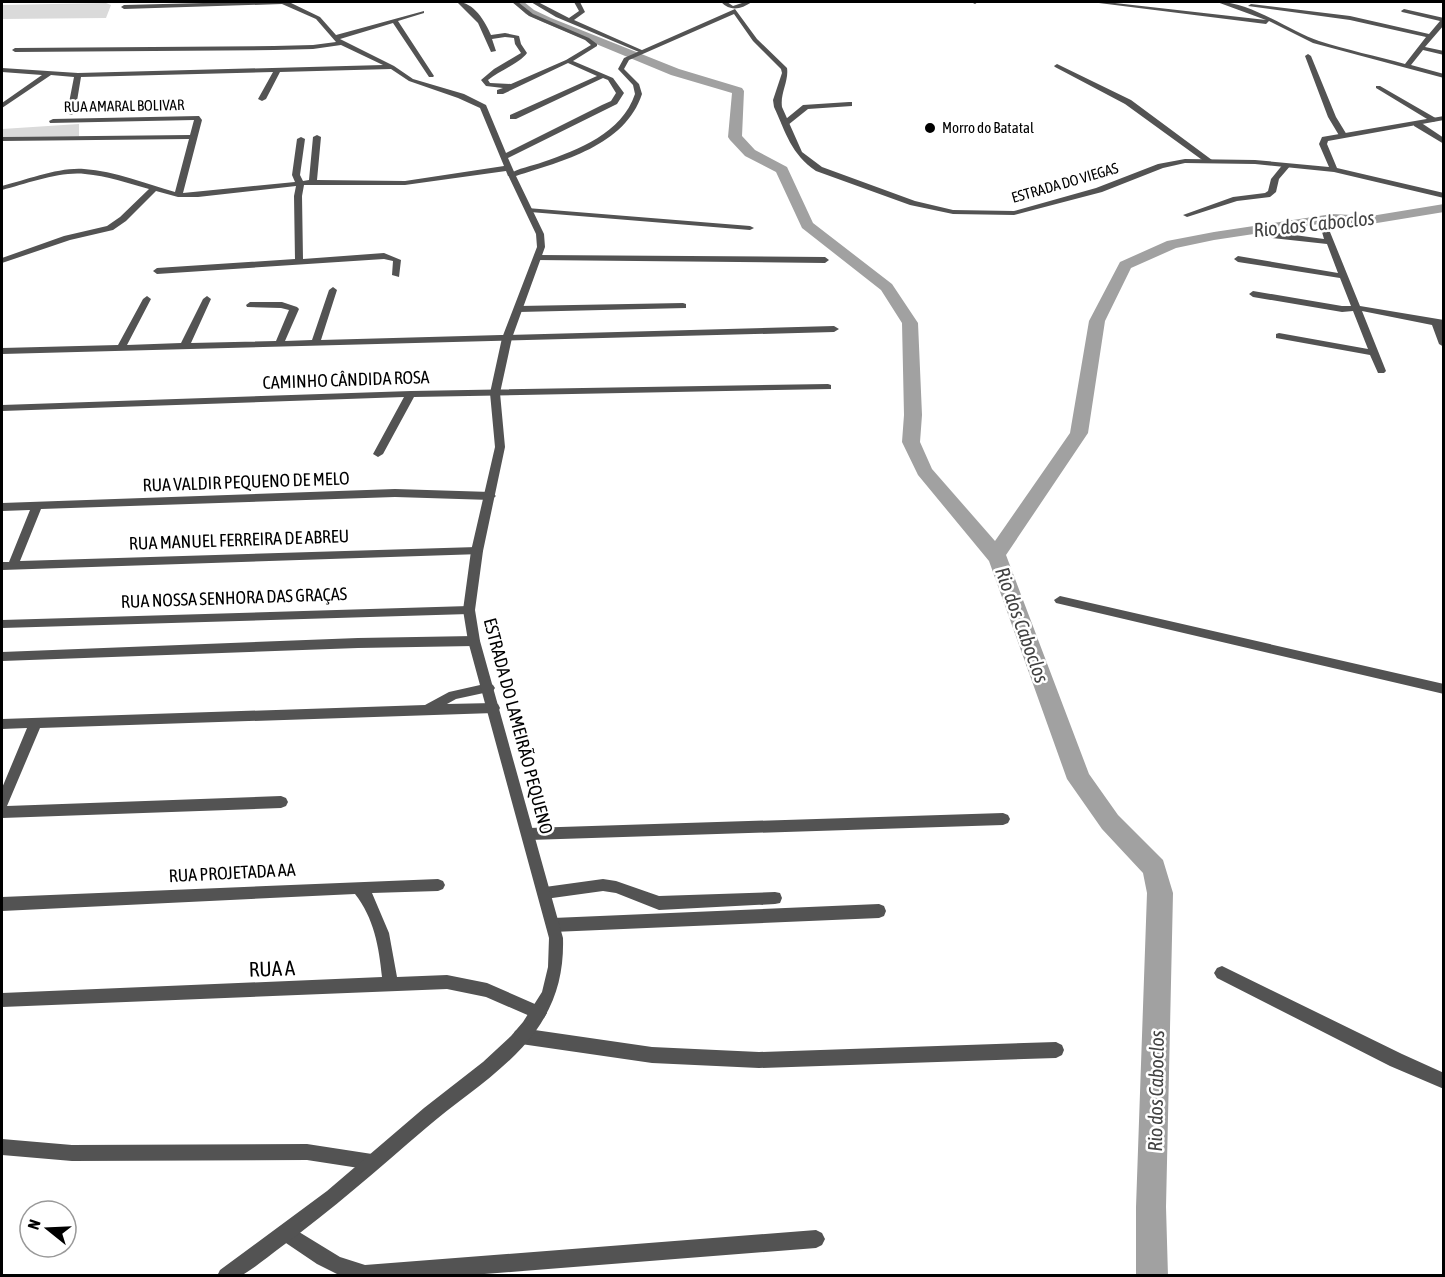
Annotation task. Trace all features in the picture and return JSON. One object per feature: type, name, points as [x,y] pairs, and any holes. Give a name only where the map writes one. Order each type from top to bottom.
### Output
[{"type":"street","points":[[124,7],[287,2]]},
{"type":"street","name":"ESTRADA DO LAMEIRÃO PEQUENO","points":[[226,1275],[334,1197],[372,1162],[495,1061],[539,1013],[551,990],[557,969],[556,938],[553,925],[495,708],[474,641],[469,610],[477,551],[500,447],[495,393],[507,338],[538,258],[540,234],[483,107],[461,96],[411,80],[392,67],[338,40],[318,18],[287,2]]},
{"type":"street","points":[[460,2],[476,13],[489,37],[493,51]]},
{"type":"street","points":[[500,92],[568,61],[592,48],[594,43],[531,15],[515,2]]},
{"type":"street","points":[[534,2],[558,16],[640,52]]},
{"type":"street","points":[[569,21],[582,12],[577,2]]},
{"type":"street","name":"ESTRADA DO VIEGAS","points":[[724,2],[734,7],[755,39],[784,68],[785,73],[777,100],[799,153],[819,169],[904,200],[953,212],[1014,213],[1099,190],[1161,166],[1185,161],[1208,160],[1334,170],[1443,196]]},
{"type":"street","points":[[2,188],[76,171],[107,175],[178,195],[313,182],[405,183],[510,171],[591,145],[614,130],[638,98],[636,85],[624,76],[621,69],[626,59],[749,2]]},
{"type":"street","points":[[1095,2],[1276,23]]},
{"type":"street","points":[[1220,2],[1350,18],[1430,36]]},
{"type":"street","points":[[1229,4],[1315,42],[1443,76]]},
{"type":"street","points":[[1404,11],[1443,20],[1407,65]]},
{"type":"street","points":[[15,50],[295,48],[338,40],[422,12]]},
{"type":"street","points":[[543,20],[558,16]]},
{"type":"street","points":[[395,21],[431,76]]},
{"type":"street","points":[[489,37],[505,35],[517,37],[518,44],[524,53],[522,56],[496,70],[484,80],[488,85],[513,86]]},
{"type":"street","points":[[1421,48],[1443,53]]},
{"type":"street","points":[[1308,56],[1332,117],[1343,135]]},
{"type":"street","points":[[504,157],[614,102],[620,93],[618,87],[610,79],[568,61]]},
{"type":"street","points":[[1057,66],[1128,102],[1208,160]]},
{"type":"street","points":[[2,70],[78,75],[392,67]]},
{"type":"street","points":[[262,99],[278,70]]},
{"type":"street","points":[[2,106],[48,74]]},
{"type":"street","points":[[72,113],[78,75]]},
{"type":"street","points":[[513,117],[602,75]]},
{"type":"street","points":[[1378,87],[1435,120]]},
{"type":"street","points":[[785,123],[806,107],[849,104]]},
{"type":"street","name":"RUA AMARAL BOLIVAR","points":[[53,121],[196,118],[198,120],[193,136]]},
{"type":"street","points":[[1334,170],[1323,141],[1343,135],[1443,118]]},
{"type":"street","points":[[1417,124],[1443,142]]},
{"type":"street","points":[[2,139],[193,136],[178,195]]},
{"type":"street","points":[[313,182],[317,136]]},
{"type":"street","points":[[299,261],[298,196],[300,184],[296,175],[301,140]]},
{"type":"street","points":[[1187,215],[1236,199],[1267,195],[1272,192],[1275,178],[1287,165]]},
{"type":"street","points":[[2,261],[32,252],[67,237],[110,228],[123,219],[155,188]]},
{"type":"street","points":[[530,210],[750,228]]},
{"type":"street","points":[[1326,232],[1350,298],[1357,308],[1372,353],[1381,371]]},
{"type":"street","points":[[1272,235],[1330,242]]},
{"type":"street","points":[[157,271],[389,256],[397,260],[396,275]]},
{"type":"street","points":[[538,258],[825,260]]},
{"type":"street","points":[[1238,259],[1342,276]]},
{"type":"street","points":[[315,344],[333,290]]},
{"type":"street","points":[[1252,294],[1342,309],[1357,308],[1440,323],[1443,344]]},
{"type":"street","points":[[122,346],[147,299]]},
{"type":"street","points":[[185,345],[207,299]]},
{"type":"street","points":[[250,305],[282,305],[294,309],[279,345]]},
{"type":"street","points":[[519,309],[684,306]]},
{"type":"street","points":[[2,351],[122,346],[279,345],[834,329]]},
{"type":"street","points":[[1279,336],[1372,353]]},
{"type":"street","name":"CAMINHO CÂNDIDA ROSA","points":[[2,408],[411,394],[828,387]]},
{"type":"street","points":[[378,454],[411,394]]},
{"type":"street","name":"RUA VALDIR PEQUENO DE MELO","points":[[2,507],[395,493],[491,496]]},
{"type":"street","points":[[7,566],[36,507]]},
{"type":"street","name":"RUA MANUEL FERREIRA DE ABREU","points":[[7,566],[477,551]]},
{"type":"street","points":[[1060,600],[1443,689]]},
{"type":"street","name":"RUA NOSSA SENHORA DAS GRAÇAS","points":[[2,624],[469,610]]},
{"type":"street","points":[[2,657],[358,643],[474,641]]},
{"type":"street","points":[[425,711],[453,695],[489,688]]},
{"type":"street","points":[[2,724],[495,708]]},
{"type":"street","points":[[2,803],[36,723]]},
{"type":"street","points":[[2,812],[281,802]]},
{"type":"street","points":[[529,834],[1003,819]]},
{"type":"street","name":"RUA PROJETADA AA","points":[[2,903],[360,886],[438,885]]},
{"type":"street","points":[[545,893],[603,885],[616,887],[659,903],[775,898]]},
{"type":"street","points":[[360,886],[368,897],[381,929],[388,955],[390,985]]},
{"type":"street","points":[[553,925],[879,911]]},
{"type":"street","points":[[1222,973],[1443,1081]]},
{"type":"street","name":"RUA A","points":[[2,1000],[447,982],[468,984],[488,990],[539,1013]]},
{"type":"street","points":[[520,1036],[652,1055],[759,1060],[1056,1050]]},
{"type":"street","points":[[2,1148],[72,1153],[306,1152],[372,1162]]},
{"type":"street","points":[[286,1233],[334,1264],[349,1271],[365,1274],[816,1239]]},
{"type":"shaded area","points":[[106,3],[111,5],[106,18],[2,19],[2,5]]},
{"type":"shaded area","points":[[79,124],[79,136],[2,137],[2,129]]},
{"type":"waterway","points":[[518,2],[530,12],[547,20],[675,72],[738,91],[735,137],[750,153],[782,170],[807,225],[887,287],[910,323],[913,415],[911,442],[924,471],[998,558],[1079,779],[1110,822],[1154,868],[1160,893],[1151,1207],[1152,1276]]},
{"type":"waterway","name":"Rio dos Caboclos","points":[[996,555],[1079,433],[1097,321],[1125,265],[1172,244],[1214,236],[1332,218],[1371,220],[1444,208]]},
{"type":"place","name":"Morro do Batatal","points":[[930,128]]}]
